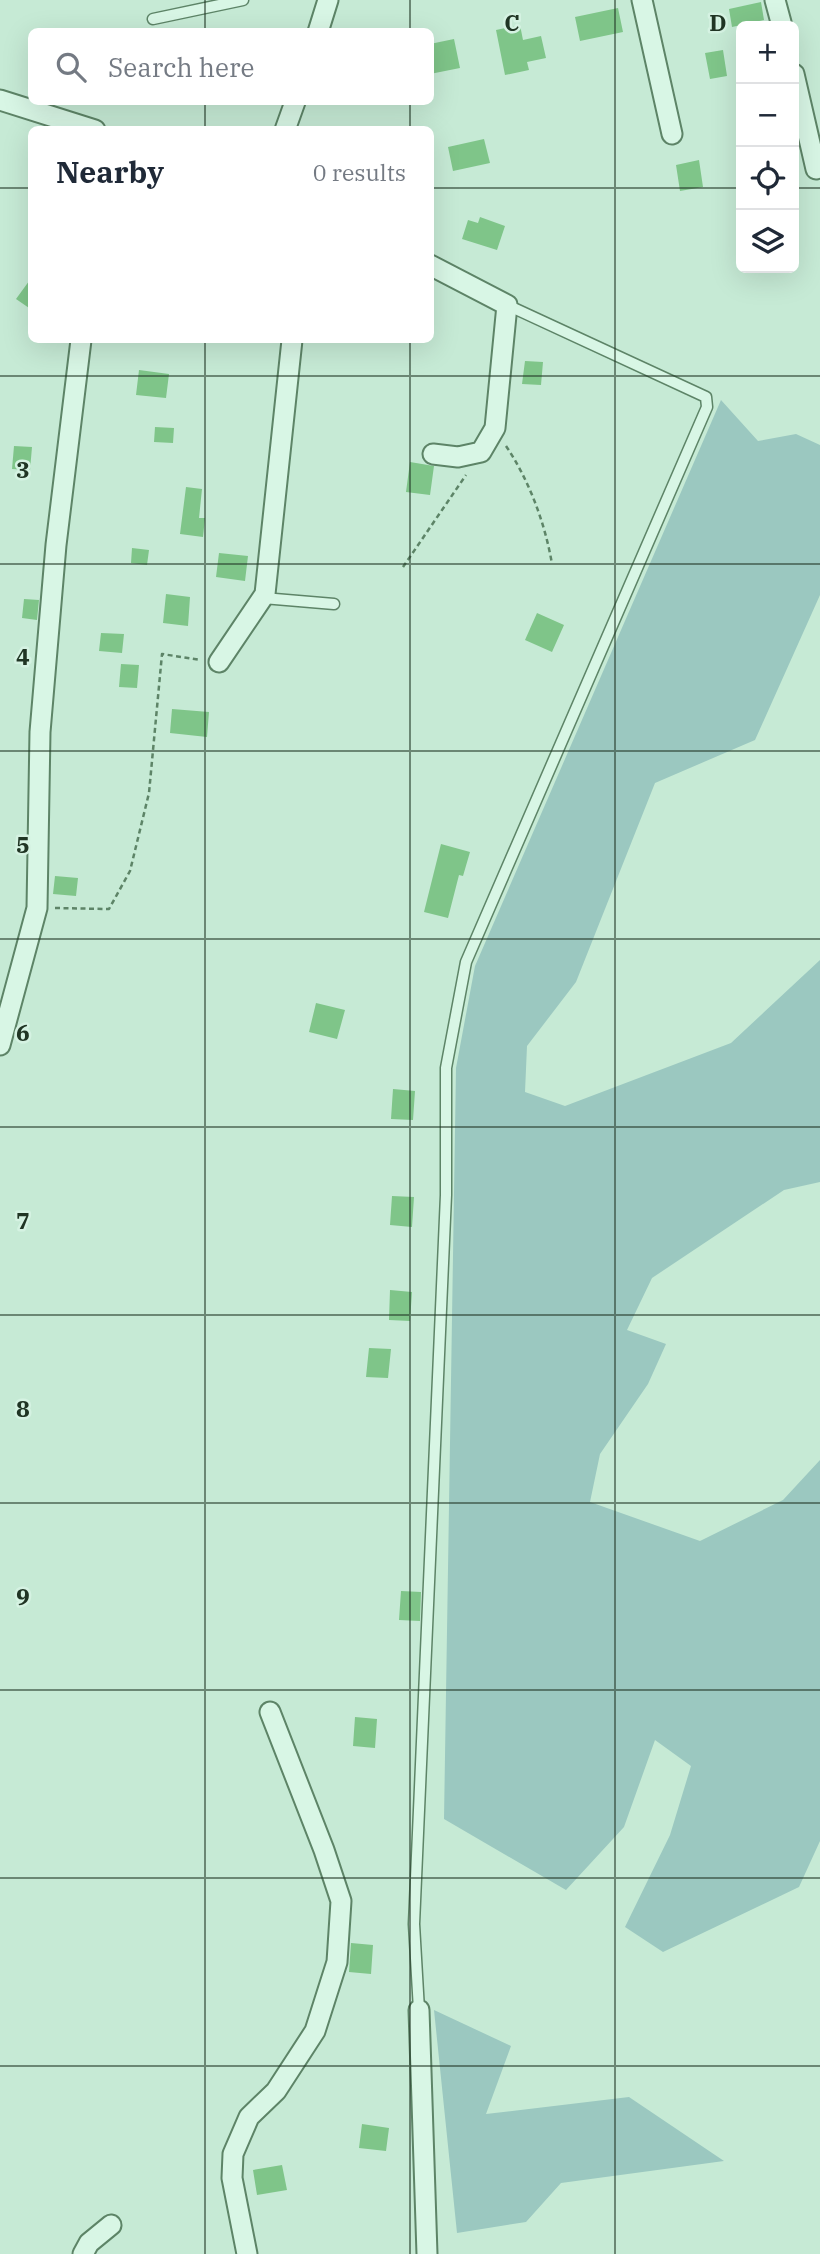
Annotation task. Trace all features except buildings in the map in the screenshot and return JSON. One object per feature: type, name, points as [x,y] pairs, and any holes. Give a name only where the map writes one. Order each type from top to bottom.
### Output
[{"type":"street","points":[[319,28],[328,0]]},
{"type":"street","points":[[642,0],[672,134]]},
{"type":"street","points":[[775,0],[781,21]]},
{"type":"street","points":[[798,84],[814,125],[816,169]]},
{"type":"street","points":[[0,100],[82,126]]},
{"type":"street","points":[[286,126],[294,105]]},
{"type":"street","points":[[433,454],[458,457],[481,452],[495,428],[507,305],[434,267]]},
{"type":"street","points":[[0,1045],[37,902],[40,732],[56,545],[81,343]]},
{"type":"street","points":[[219,662],[263,598],[292,343]]},
{"type":"street","points":[[247,2254],[232,2178],[233,2154],[249,2118],[276,2091],[315,2031],[337,1962],[341,1901],[270,1712]]},
{"type":"street","points":[[419,2010],[428,2254]]},
{"type":"street","points":[[83,2254],[89,2243],[111,2225]]},
{"type":"lane","points":[[153,19],[243,0]]},
{"type":"lane","points":[[419,2010],[414,1924],[446,1195],[446,1068],[466,961],[707,407],[706,397],[507,305]]},
{"type":"lane","points":[[263,598],[334,604]]},
{"type":"path","points":[[495,428],[516,460],[547,533],[552,564]]},
{"type":"path","points":[[403,567],[466,475]]},
{"type":"path","points":[[37,902],[59,909],[109,909],[130,871],[149,793],[162,654],[219,662]]},
{"type":"shaded area","points":[[721,400],[758,441],[796,434],[820,445],[820,595],[755,740],[655,783],[576,982],[527,1046],[525,1092],[565,1106],[731,1043],[820,960],[820,1182],[784,1190],[652,1278],[627,1330],[666,1344],[648,1384],[600,1454],[590,1502],[700,1541],[783,1500],[820,1460],[820,1841],[799,1887],[663,1952],[625,1927],[670,1835],[691,1766],[655,1740],[624,1827],[566,1890],[444,1819],[456,1068],[475,966]]},
{"type":"shaded area","points":[[434,2010],[511,2046],[486,2114],[629,2097],[724,2161],[561,2183],[526,2222],[457,2233]]}]
